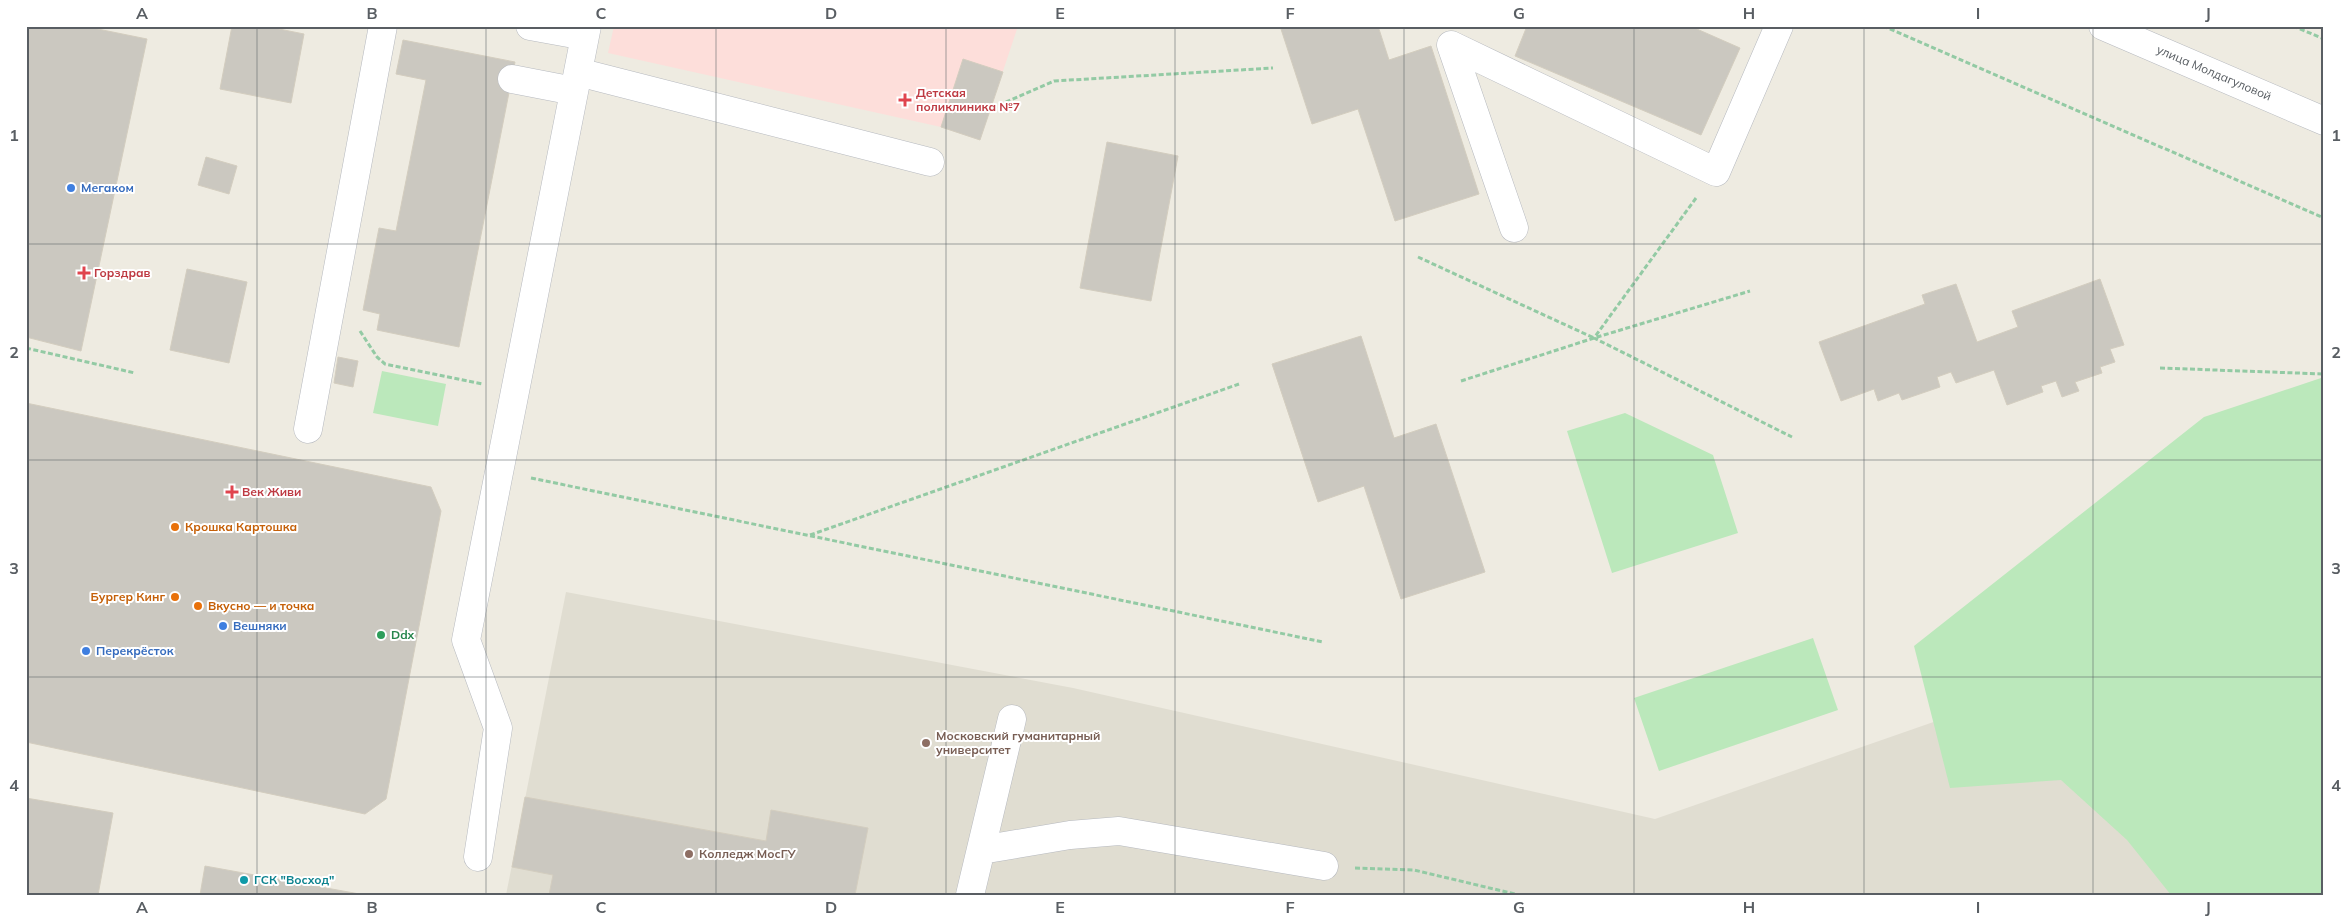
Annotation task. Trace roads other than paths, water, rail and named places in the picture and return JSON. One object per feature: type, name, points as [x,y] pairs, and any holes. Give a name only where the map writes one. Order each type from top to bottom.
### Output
[{"type":"street","points":[[308,430],[383,26]]},
{"type":"street","points":[[478,857],[498,728],[466,640],[586,31],[530,26]]},
{"type":"street","points":[[1514,228],[1451,46],[1716,172],[1779,26]]},
{"type":"street","name":"улица Молдагуловой","points":[[2103,26],[2324,121]]},
{"type":"street","points":[[512,79],[576,82],[930,162]]},
{"type":"street","points":[[970,895],[1012,719]]},
{"type":"street","points":[[981,850],[1070,835],[1120,831],[1324,866]]},
{"type":"place","name":"Детская поликлиника №7","points":[[905,100]]},
{"type":"place","name":"Мегаком","points":[[71,188]]},
{"type":"place","name":"Горздрав","points":[[84,273]]},
{"type":"place","name":"Век Живи","points":[[232,492]]},
{"type":"place","name":"Крошка Картошка","points":[[175,527]]},
{"type":"place","name":"Бургер Кинг","points":[[175,597]]},
{"type":"place","name":"Вкусно — и точка","points":[[198,606]]},
{"type":"place","name":"Вешняки","points":[[223,626]]},
{"type":"place","name":"Ddx","points":[[381,635]]},
{"type":"place","name":"Перекрёсток","points":[[86,651]]},
{"type":"place","name":"Московский гуманитарный университет","points":[[926,743]]},
{"type":"place","name":"Колледж МосГУ","points":[[689,854]]},
{"type":"place","name":"ГСК \"Восход\"","points":[[244,880]]}]
